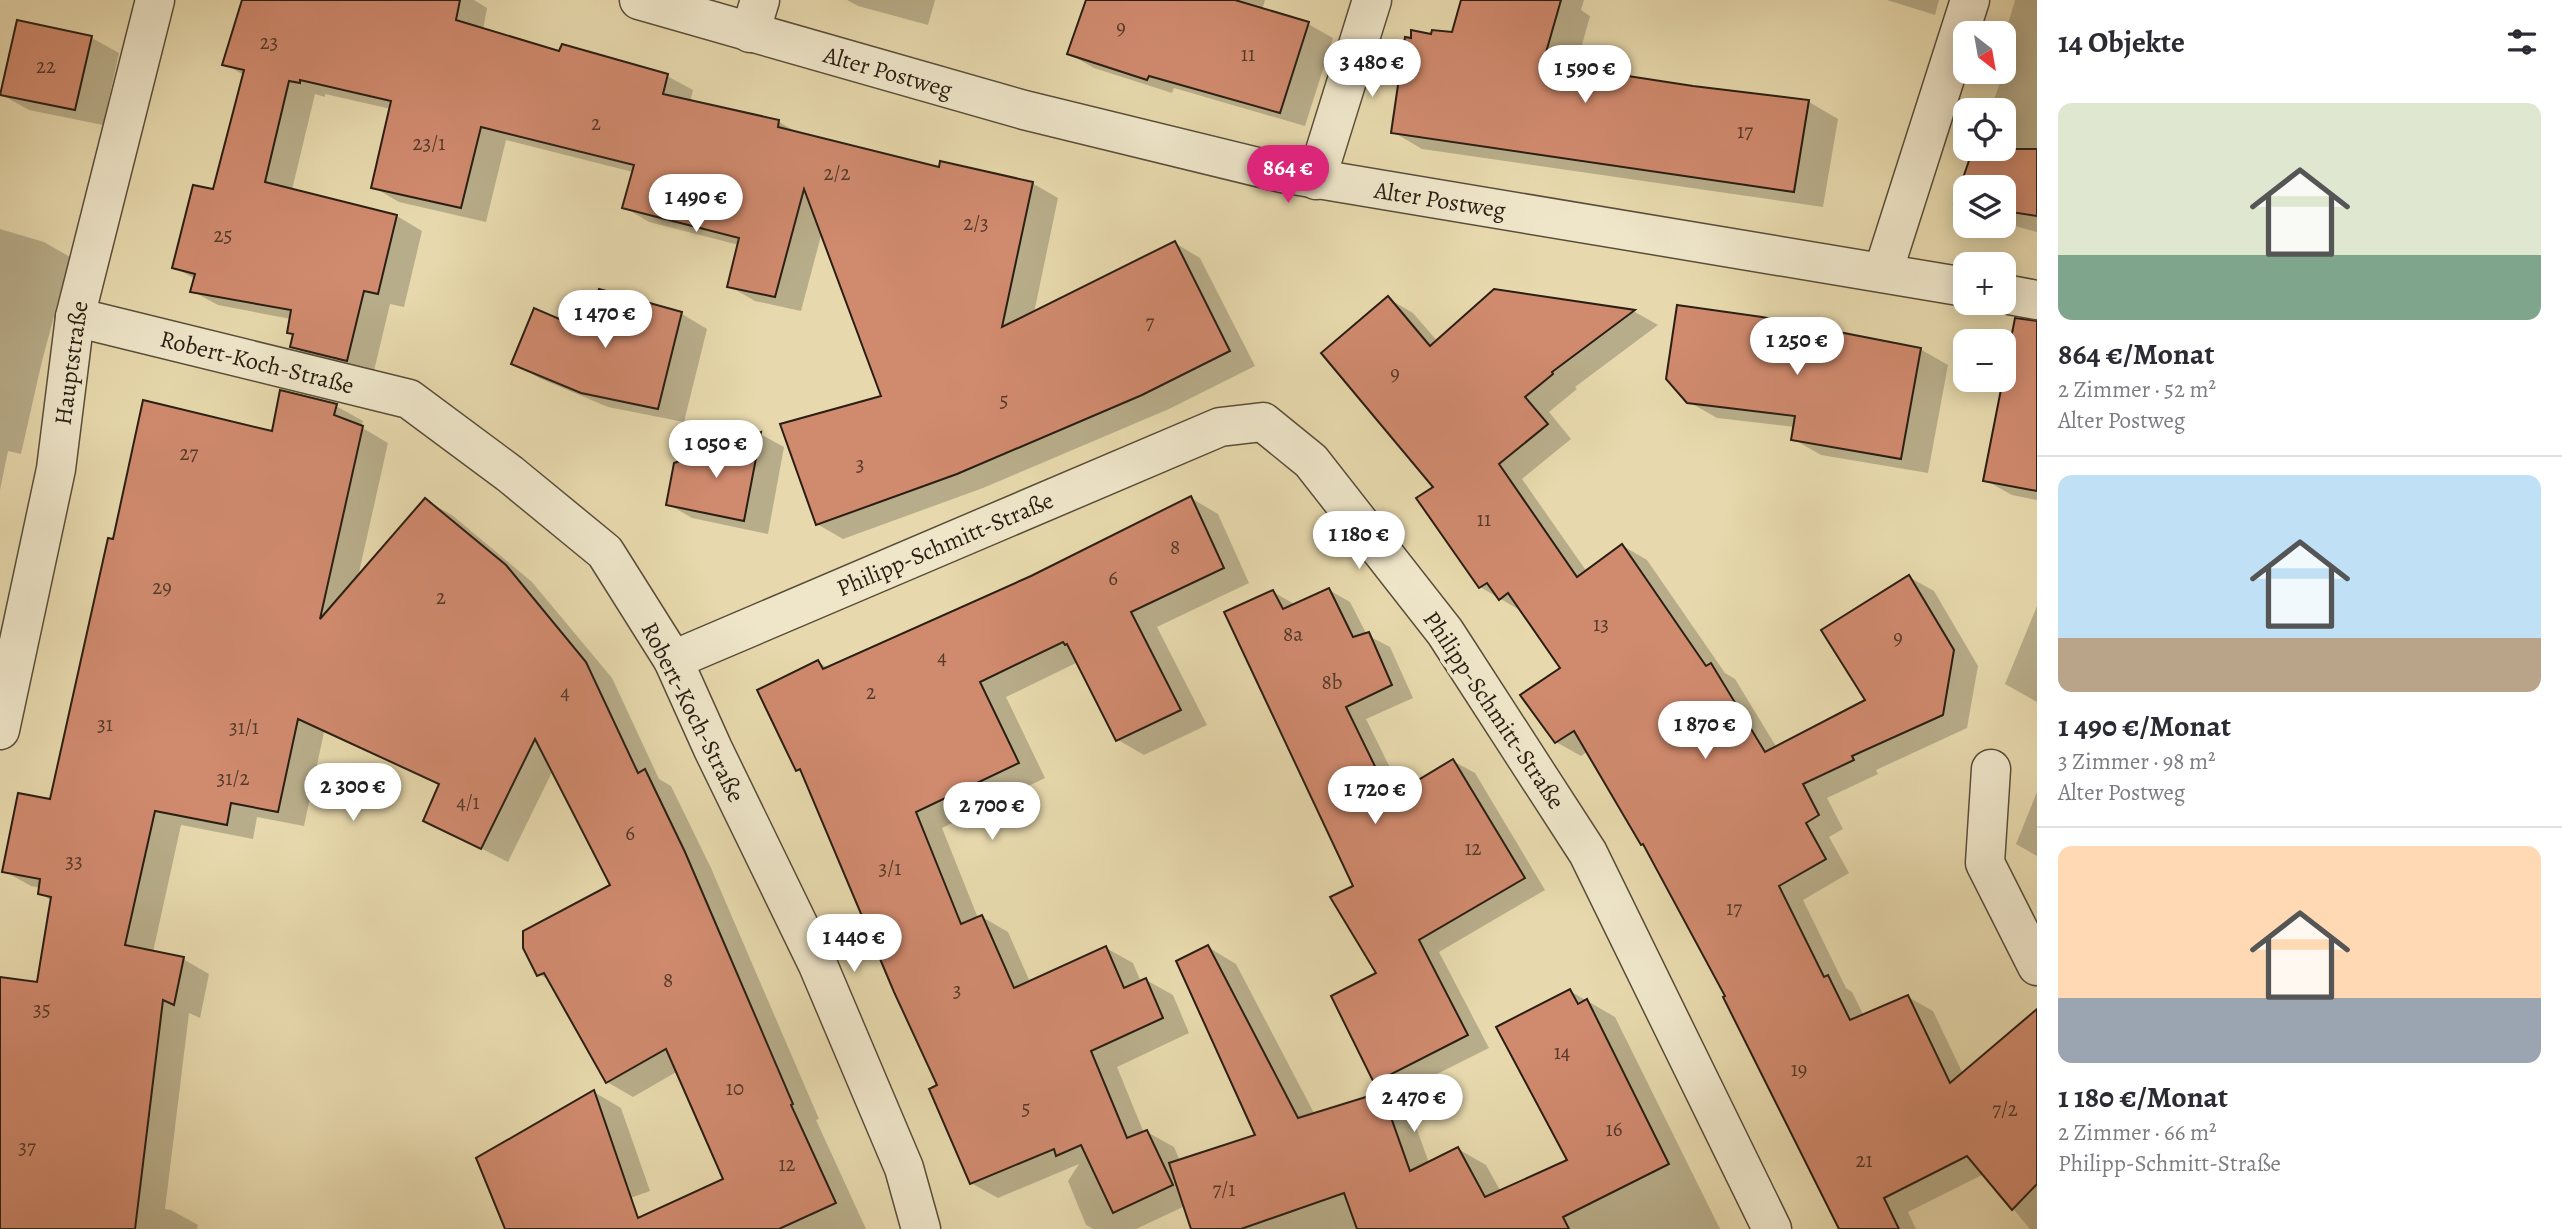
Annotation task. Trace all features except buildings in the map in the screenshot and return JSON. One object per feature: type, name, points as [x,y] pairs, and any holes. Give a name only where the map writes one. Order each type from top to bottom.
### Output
[{"type":"street","name":"Hauptstraße","points":[[0,730],[56,470],[75,317],[155,0]]},
{"type":"street","name":"Alter Postweg","points":[[639,0],[755,17],[1024,110],[1315,180],[1953,285]]},
{"type":"street","points":[[1315,180],[1372,0]]},
{"type":"street","points":[[1883,272],[1970,0]]},
{"type":"street","points":[[2016,296],[2037,300]]},
{"type":"street","name":"Robert-Koch-Straße","points":[[75,317],[409,399],[510,474],[605,552],[673,660],[818,965],[904,1168],[921,1229]]},
{"type":"street","name":"Philipp-Schmitt-Straße","points":[[673,660],[1220,426],[1263,422],[1311,461],[1446,632],[1588,853],[1772,1229]]},
{"type":"street","points":[[1991,769],[1985,863],[2037,966]]}]
